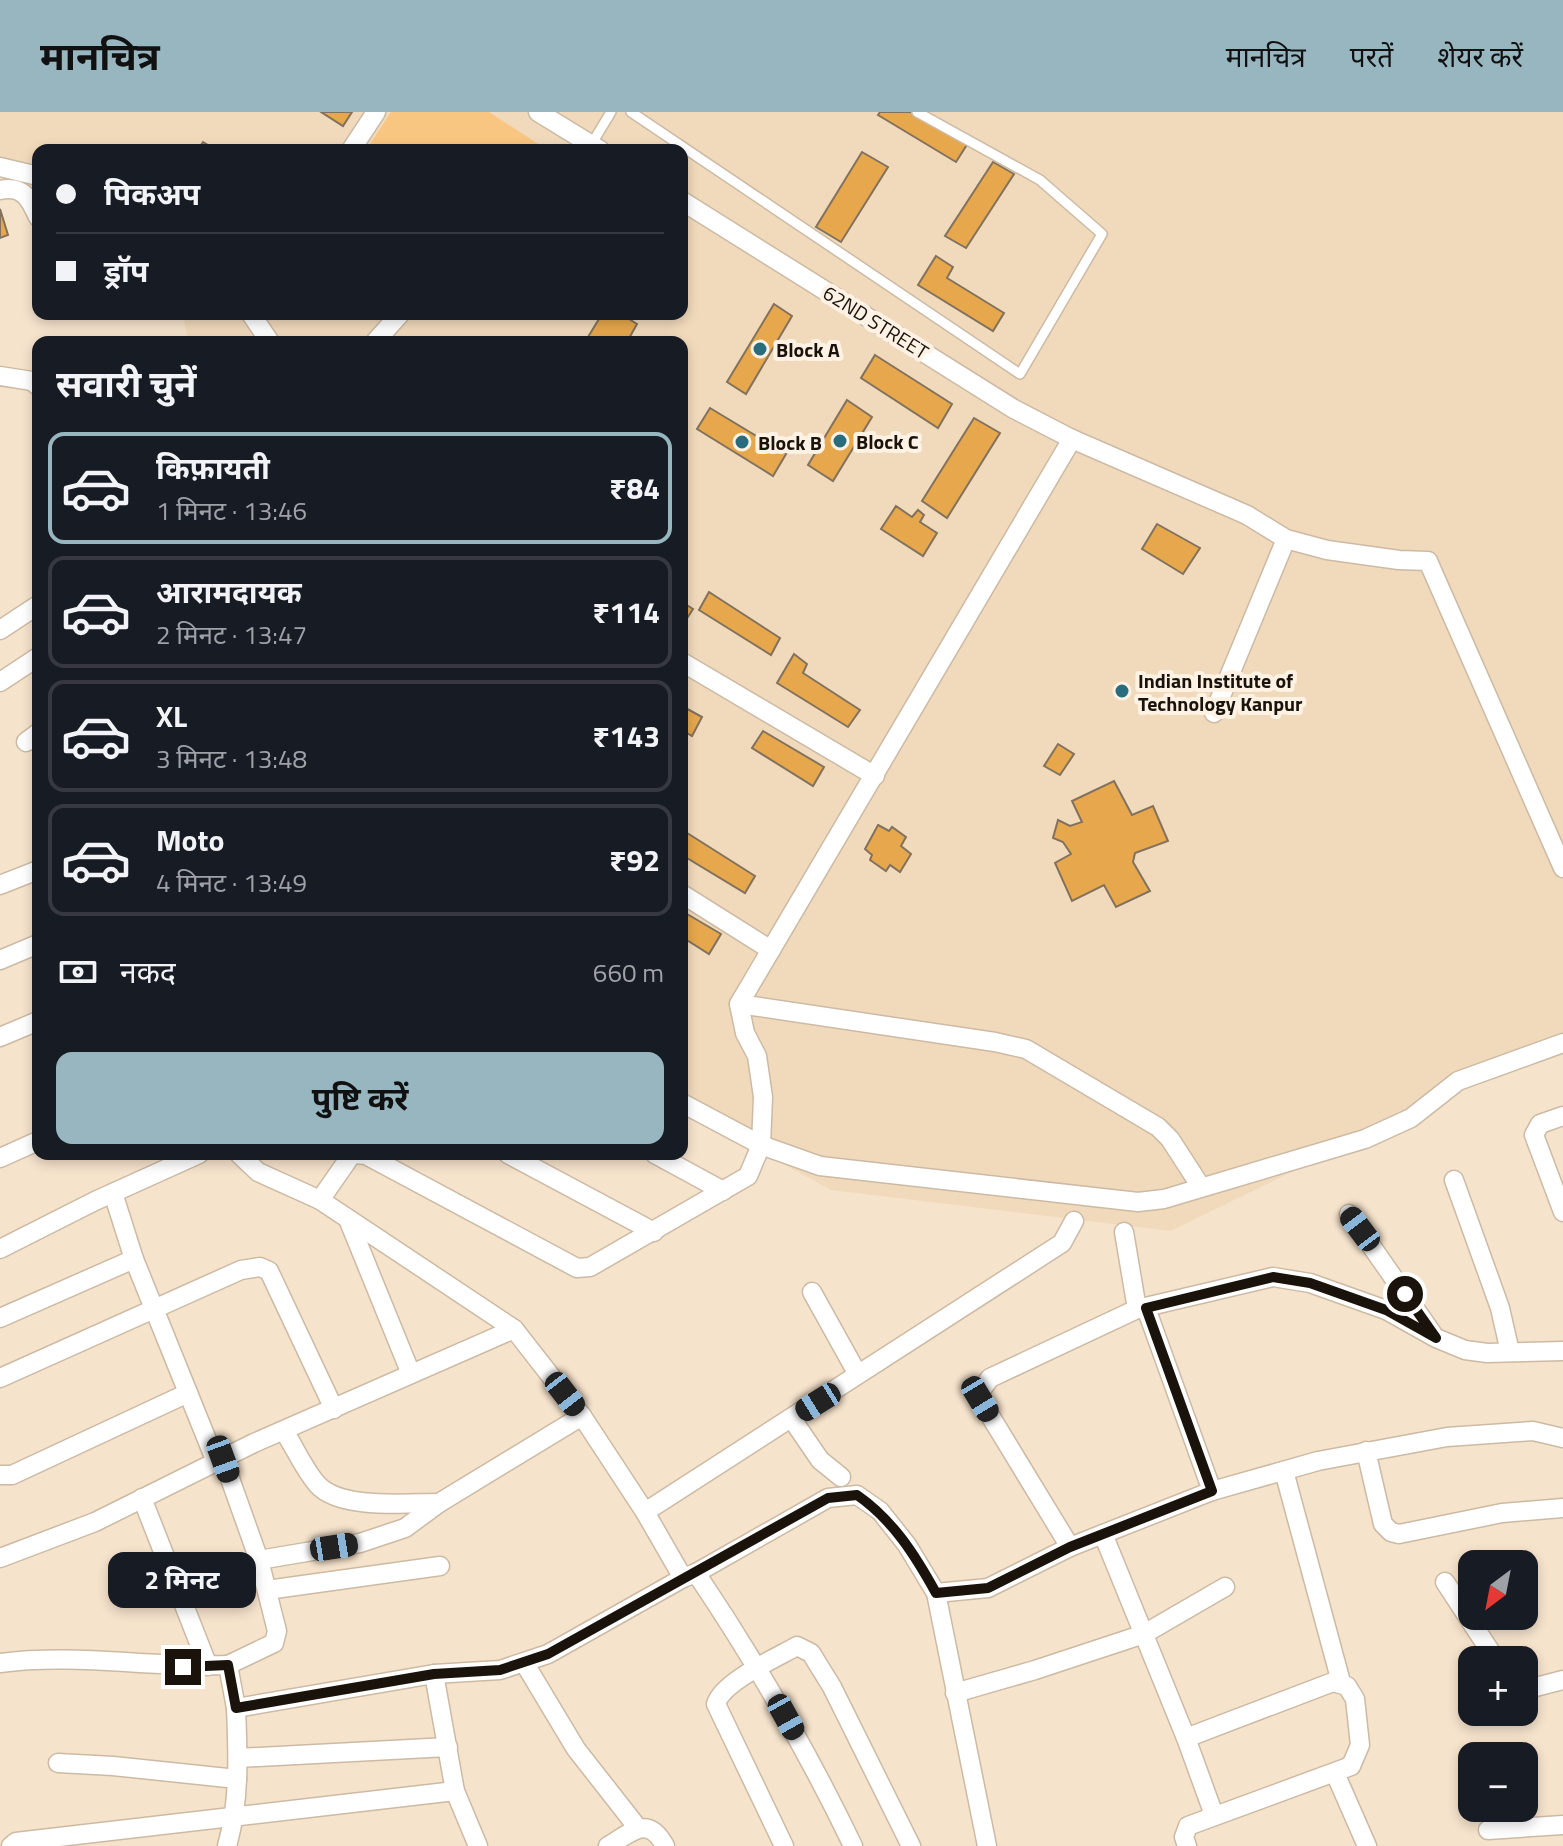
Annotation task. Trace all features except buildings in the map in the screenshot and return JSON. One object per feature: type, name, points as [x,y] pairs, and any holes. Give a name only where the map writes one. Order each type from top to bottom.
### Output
[{"type":"street","points":[[355,144],[376,112]]},
{"type":"street","points":[[538,112],[590,144]]},
{"type":"street","points":[[0,167],[32,175]]},
{"type":"street","points":[[0,190],[12,188],[22,192],[32,204]]},
{"type":"street","name":"62ND STREET","points":[[688,205],[1014,409],[1072,439],[1247,515],[1286,539],[1327,550],[1428,561],[1563,868]]},
{"type":"street","points":[[380,336],[395,320]]},
{"type":"street","points":[[0,376],[32,381]]},
{"type":"street","points":[[375,1160],[577,1268],[590,1267],[749,1176],[761,1145],[763,1097],[757,1056],[745,1033],[739,1004],[1072,439]]},
{"type":"street","points":[[1214,713],[1286,539]]},
{"type":"street","points":[[0,630],[32,609]]},
{"type":"street","points":[[0,682],[32,661]]},
{"type":"street","points":[[688,666],[875,776]]},
{"type":"street","points":[[0,885],[32,872]]},
{"type":"street","points":[[688,898],[771,950]]},
{"type":"street","points":[[0,960],[32,947]]},
{"type":"street","points":[[739,1004],[1026,1049],[1158,1127],[1170,1139],[1201,1187]]},
{"type":"street","points":[[0,1037],[32,1024]]},
{"type":"street","points":[[688,1106],[761,1145],[820,1166],[1138,1202],[1164,1199],[1365,1139],[1411,1118],[1458,1081],[1563,1043]]},
{"type":"street","points":[[1563,1116],[1540,1124],[1534,1135],[1563,1212]]},
{"type":"street","points":[[0,1158],[32,1144]]},
{"type":"street","points":[[0,1249],[172,1160]]},
{"type":"street","points":[[245,1160],[258,1172],[320,1200],[514,1329],[582,1416],[645,1512],[758,1667],[827,1791],[853,1846]]},
{"type":"street","points":[[320,1200],[345,1160]]},
{"type":"street","points":[[519,1160],[654,1232]]},
{"type":"street","points":[[666,1160],[723,1191]]},
{"type":"street","points":[[1454,1180],[1500,1308],[1510,1352]]},
{"type":"street","points":[[0,1663],[64,1661],[183,1667],[228,1665],[274,1643],[277,1638],[259,1560],[134,1259],[113,1193]]},
{"type":"street","points":[[1349,1214],[1436,1338]]},
{"type":"street","points":[[348,1219],[411,1374]]},
{"type":"street","points":[[645,1512],[1062,1243],[1074,1221]]},
{"type":"street","points":[[1124,1232],[1142,1308],[1212,1491]]},
{"type":"street","points":[[0,1318],[134,1259]]},
{"type":"street","points":[[0,1378],[241,1270],[260,1267],[269,1271],[334,1409]]},
{"type":"street","points":[[1070,1547],[980,1399],[982,1389],[990,1378],[1142,1308],[1273,1277],[1310,1283],[1386,1310],[1465,1350],[1487,1353],[1563,1351]]},
{"type":"street","points":[[812,1292],[857,1373]]},
{"type":"street","points":[[0,1558],[95,1522],[284,1431],[514,1329]]},
{"type":"street","points":[[0,1475],[12,1475],[26,1469],[188,1393]]},
{"type":"street","points":[[259,1560],[360,1543],[405,1528],[439,1503],[582,1416]]},
{"type":"street","points":[[792,1419],[820,1460],[841,1477]]},
{"type":"street","points":[[284,1431],[318,1486],[336,1497],[359,1502],[439,1503]]},
{"type":"street","points":[[936,1593],[988,1588],[1070,1547],[1212,1491],[1284,1471],[1366,1451],[1447,1437],[1533,1431],[1563,1438]]},
{"type":"street","points":[[1366,1451],[1383,1524],[1391,1532],[1399,1534],[1502,1513],[1563,1508]]},
{"type":"street","points":[[1284,1471],[1341,1682]]},
{"type":"street","points":[[236,1708],[434,1674],[500,1670],[525,1664],[828,1498],[857,1495],[880,1511],[889,1522],[936,1593],[987,1846]]},
{"type":"street","points":[[142,1498],[208,1666]]},
{"type":"street","points":[[1103,1534],[1214,1815]]},
{"type":"street","points":[[267,1590],[440,1566]]},
{"type":"street","points":[[1445,1582],[1487,1646]]},
{"type":"street","points":[[955,1693],[1144,1634],[1225,1587]]},
{"type":"street","points":[[784,1846],[716,1704],[721,1693],[758,1667],[797,1646],[811,1653],[850,1721],[911,1846]]},
{"type":"street","points":[[525,1664],[576,1749],[634,1823],[635,1830]]},
{"type":"street","points":[[227,1846],[235,1817],[238,1758],[236,1708],[228,1665]]},
{"type":"street","points":[[434,1674],[455,1791],[478,1846]]},
{"type":"street","points":[[1538,1686],[1563,1680]]},
{"type":"street","points":[[1186,1738],[1333,1682],[1341,1682],[1355,1699],[1360,1745],[1351,1766],[1188,1826],[1184,1837],[1187,1846]]},
{"type":"street","points":[[238,1758],[448,1747]]},
{"type":"street","points":[[58,1763],[237,1779]]},
{"type":"street","points":[[1335,1773],[1367,1846]]},
{"type":"street","points":[[11,1846],[16,1842],[455,1791]]},
{"type":"street","points":[[1488,1830],[1563,1825]]},
{"type":"street","points":[[608,1846],[646,1827],[655,1830],[665,1846]]},
{"type":"lane","points":[[596,144],[611,112]]},
{"type":"lane","points":[[631,112],[679,144]]},
{"type":"lane","points":[[688,150],[1020,374],[1102,234],[1040,180],[917,112]]},
{"type":"shaded area","name":"Indian Institute of Technology Kanpur","points":[[0,112],[1563,112],[1563,1039],[1171,1231],[831,1190],[688,1112],[688,336],[187,336],[184,320],[688,320],[688,144],[32,144],[32,219],[0,175]]},
{"type":"shaded area","points":[[391,112],[489,112],[538,144],[370,144]]},
{"type":"place","name":"Block A","points":[[760,349]]},
{"type":"place","name":"Block C","points":[[840,441]]},
{"type":"place","name":"Block B","points":[[742,442]]},
{"type":"place","name":"Indian Institute of Technology Kanpur","points":[[1122,691]]},
{"type":"route","points":[[183,1667],[228,1665],[236,1708],[434,1674],[500,1670],[525,1664],[828,1498],[857,1495],[880,1511],[907,1545],[936,1593],[988,1588],[1050,1560],[1070,1547],[1212,1491],[1146,1308],[1273,1277],[1310,1283],[1386,1310],[1436,1338],[1405,1294]]}]
